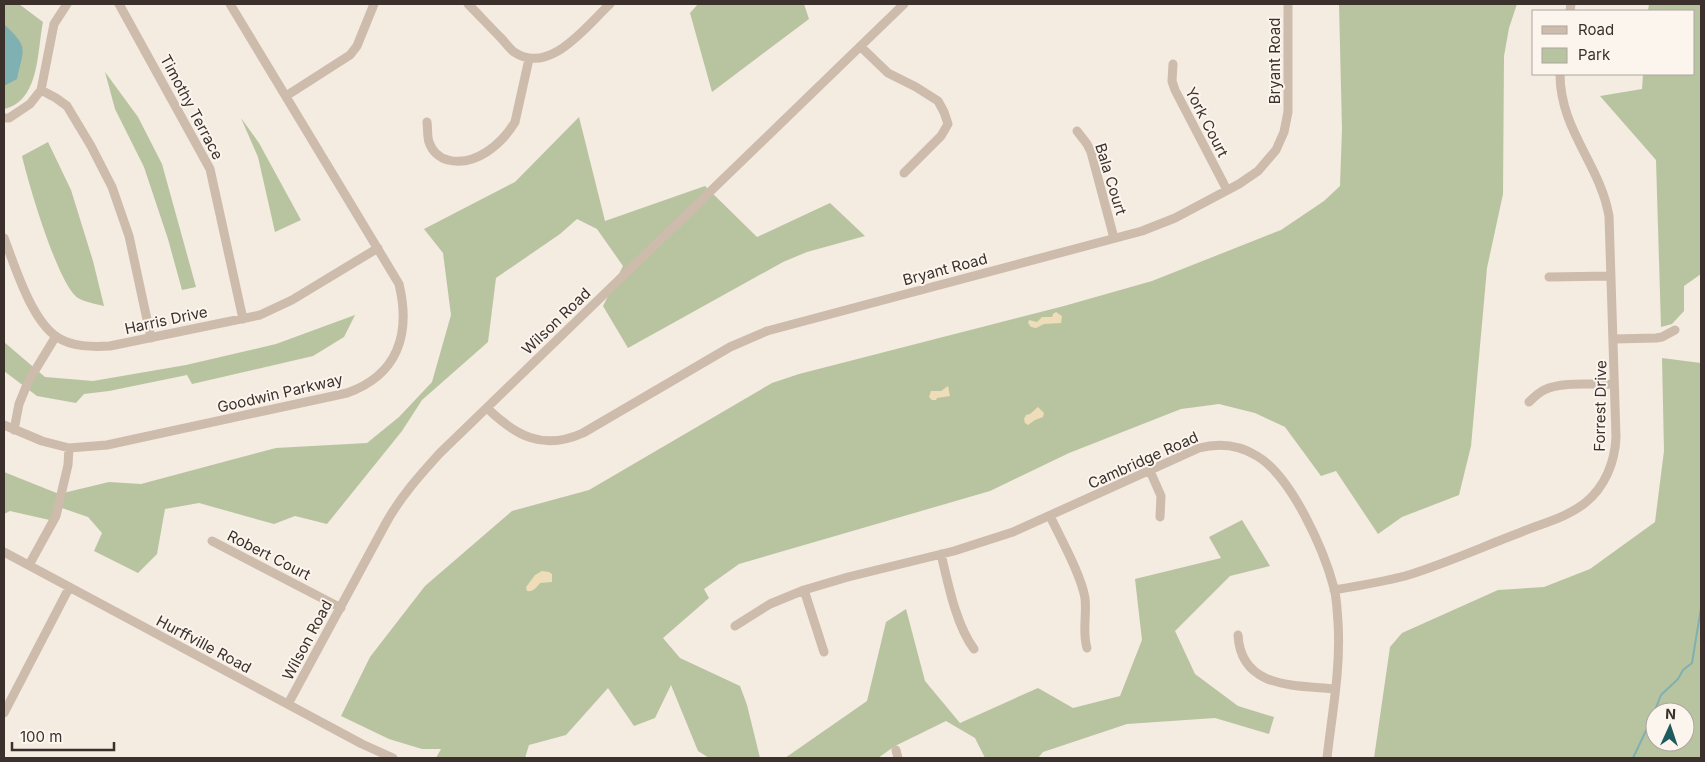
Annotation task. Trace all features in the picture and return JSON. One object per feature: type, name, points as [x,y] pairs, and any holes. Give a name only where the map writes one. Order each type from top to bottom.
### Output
[{"type":"street","name":"Timothy Terrace","points":[[119,4],[210,169],[243,319]]},
{"type":"street","name":"Goodwin Parkway","points":[[4,425],[42,441],[69,448],[107,445],[347,393],[363,387],[373,380],[392,359],[399,346],[403,326],[404,305],[399,284],[230,4]]},
{"type":"street","points":[[286,96],[350,55],[357,46],[374,4]]},
{"type":"street","points":[[473,5],[514,51],[529,59],[546,58],[555,53],[568,44],[610,4]]},
{"type":"street","name":"Wilson Road","points":[[288,704],[398,503],[440,453],[904,4]]},
{"type":"street","name":"Bryant Road","points":[[487,408],[503,423],[528,438],[544,441],[565,440],[591,429],[730,348],[767,331],[1165,223],[1248,178],[1265,164],[1276,150],[1284,132],[1289,102],[1288,4]]},
{"type":"street","points":[[4,118],[9,118],[30,104],[41,90],[54,24],[63,5]]},
{"type":"street","points":[[861,47],[888,73],[938,101],[944,112],[948,124],[942,136],[904,173]]},
{"type":"street","points":[[427,122],[429,142],[441,158],[454,162],[470,161],[481,156],[511,130],[515,122],[529,59]]},
{"type":"street","name":"York Court","points":[[1173,64],[1172,81],[1175,90],[1227,190]]},
{"type":"street","name":"Forrest Drive","points":[[1334,590],[1383,581],[1416,572],[1567,514],[1584,504],[1601,485],[1612,463],[1615,444],[1614,339],[1608,208],[1602,190],[1566,112],[1561,95],[1560,75]]},
{"type":"street","points":[[41,90],[67,106],[91,146],[112,188],[129,236],[150,338]]},
{"type":"street","name":"Bala Court","points":[[1077,131],[1091,152],[1114,238]]},
{"type":"street","name":"Harris Drive","points":[[4,238],[32,307],[43,323],[56,336],[75,345],[94,347],[110,346],[266,313],[292,300],[378,248]]},
{"type":"street","points":[[1549,277],[1611,276]]},
{"type":"street","points":[[1614,339],[1656,338],[1675,330]]},
{"type":"street","points":[[14,430],[19,404],[28,382],[56,336]]},
{"type":"street","points":[[1529,402],[1537,394],[1550,387],[1614,384]]},
{"type":"street","name":"Cambridge Road","points":[[735,626],[770,604],[804,590],[991,540],[1208,446],[1232,446],[1246,450],[1258,457],[1276,473],[1298,504],[1323,557],[1334,590],[1339,634],[1327,758]]},
{"type":"street","points":[[28,565],[56,516],[68,465],[69,448]]},
{"type":"street","points":[[1150,471],[1160,496],[1160,517]]},
{"type":"street","points":[[1050,516],[1083,592],[1086,612],[1084,633],[1087,648]]},
{"type":"street","name":"Robert Court","points":[[212,542],[341,608]]},
{"type":"street","name":"Hurffville Road","points":[[4,552],[370,748],[393,758]]},
{"type":"street","points":[[941,554],[960,624],[974,649]]},
{"type":"street","points":[[4,714],[70,588]]},
{"type":"street","points":[[804,590],[824,652]]},
{"type":"street","points":[[1238,636],[1240,651],[1243,657],[1252,670],[1264,678],[1282,684],[1335,689]]},
{"type":"green space","points":[[4,4],[19,4],[43,22],[38,60],[31,86],[16,104],[4,109]]},
{"type":"green space","points":[[698,4],[804,4],[809,19],[712,92],[690,13]]},
{"type":"green space","points":[[1339,4],[1517,4],[1509,28],[1504,56],[1503,194],[1487,268],[1471,446],[1459,495],[1402,517],[1378,534],[1336,471],[1321,476],[1285,427],[1255,413],[1219,404],[1181,409],[1069,453],[990,491],[739,564],[704,589],[709,598],[663,638],[680,658],[740,686],[747,705],[760,758],[709,758],[698,751],[671,685],[655,718],[634,726],[608,688],[566,735],[529,745],[525,758],[436,758],[441,749],[422,749],[389,739],[341,716],[370,657],[425,586],[512,511],[589,490],[772,383],[799,374],[1064,306],[1152,281],[1281,230],[1324,201],[1340,186],[1342,129]]},
{"type":"green space","points":[[1649,4],[1701,4],[1701,274],[1684,286],[1684,311],[1672,324],[1661,327],[1656,160],[1600,96],[1642,89],[1643,75],[1695,75],[1695,10],[1648,10]]},
{"type":"green space","points":[[105,72],[138,117],[162,164],[196,287],[182,290],[168,239],[144,167],[115,109]]},
{"type":"green space","points":[[579,117],[605,221],[705,186],[757,237],[830,203],[865,236],[807,252],[783,262],[628,348],[603,306],[623,266],[597,229],[577,219],[560,234],[496,278],[488,342],[422,400],[402,431],[327,524],[295,516],[274,524],[199,503],[165,509],[157,554],[138,573],[94,551],[102,533],[88,517],[59,507],[54,521],[10,511],[4,514],[4,472],[59,494],[109,482],[141,484],[276,448],[367,443],[399,417],[432,382],[451,315],[443,253],[424,229],[515,182]]},
{"type":"green space","points":[[241,118],[259,143],[301,220],[275,232],[258,157]]},
{"type":"green space","points":[[48,142],[71,190],[93,261],[104,306],[78,298],[70,289],[53,254],[45,232],[22,156]]},
{"type":"green space","points":[[355,315],[344,337],[313,356],[192,384],[187,375],[109,391],[84,394],[76,403],[37,396],[4,371],[4,342],[45,377],[93,381],[186,365],[276,344]]},
{"type":"green space","points":[[1662,358],[1701,363],[1701,758],[1374,758],[1390,647],[1402,633],[1498,590],[1544,587],[1590,569],[1655,522],[1664,451]]},
{"type":"green space","points":[[1242,520],[1270,566],[1230,576],[1175,631],[1195,674],[1238,706],[1274,717],[1269,734],[1215,718],[1127,724],[1043,752],[1038,758],[985,758],[975,738],[946,721],[895,746],[878,758],[785,758],[867,701],[886,622],[906,609],[925,681],[960,723],[1038,688],[1073,708],[1120,696],[1142,640],[1135,579],[1221,558],[1209,537]]},
{"type":"sand","points":[[1056,312],[1062,316],[1061,323],[1044,324],[1036,328],[1031,327],[1028,323],[1029,320],[1037,322],[1042,317],[1052,317]]},
{"type":"sand","points":[[948,386],[950,396],[937,398],[936,400],[932,400],[929,397],[931,391],[941,391]]},
{"type":"sand","points":[[1038,407],[1044,413],[1043,417],[1028,425],[1025,423],[1026,415]]},
{"type":"sand","points":[[542,571],[552,574],[552,582],[540,583],[533,590],[527,591],[526,587],[535,575]]},
{"type":"water","points":[[4,24],[18,38],[23,54],[17,79],[4,86]]},
{"type":"waterway","points":[[1633,758],[1661,695],[1678,679],[1683,670],[1692,663],[1701,608]]}]
